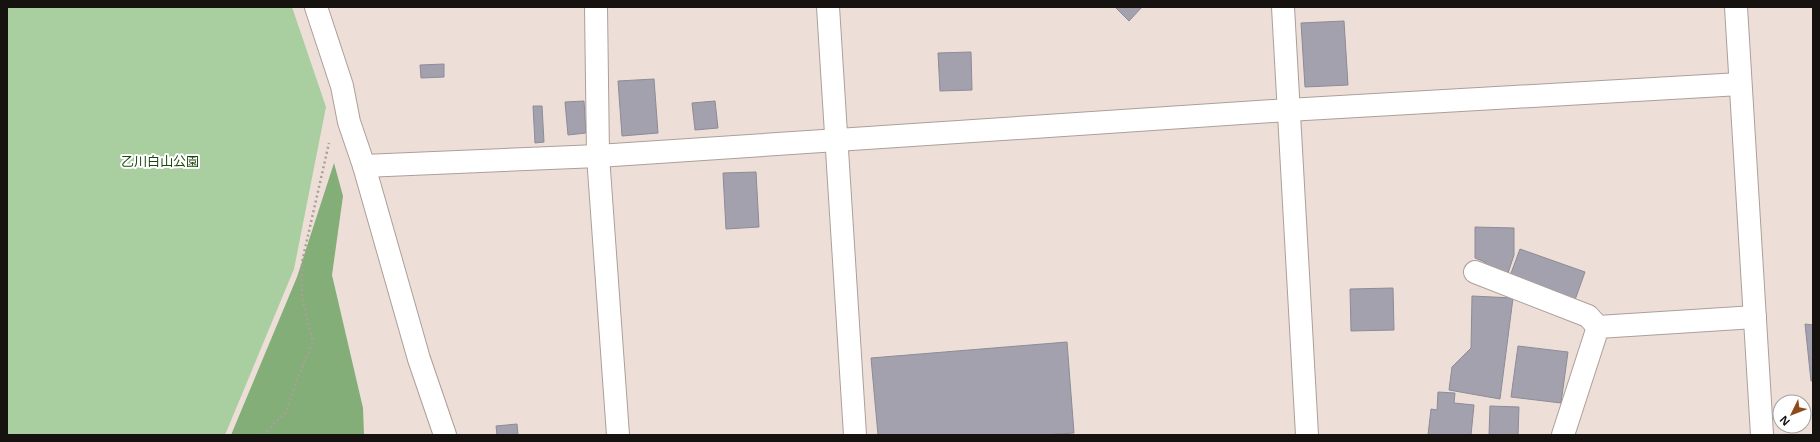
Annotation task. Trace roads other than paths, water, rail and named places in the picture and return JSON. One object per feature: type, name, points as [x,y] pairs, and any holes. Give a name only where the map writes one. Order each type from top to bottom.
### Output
[{"type":"street","points":[[316,7],[342,86],[349,122],[364,166],[418,360],[445,435]]},
{"type":"street","points":[[596,7],[598,156],[618,435]]},
{"type":"street","points":[[828,7],[855,435]]},
{"type":"street","points":[[1283,7],[1307,435]]},
{"type":"street","points":[[1736,7],[1762,435]]},
{"type":"street","points":[[364,166],[598,156],[1288,110],[1740,84]]},
{"type":"street","points":[[1474,272],[1588,316],[1598,327]]},
{"type":"street","points":[[1598,327],[1755,317]]},
{"type":"street","points":[[1563,435],[1598,327]]},
{"type":"park label","name":"乙川白山公園","points":[[160,161]]}]
